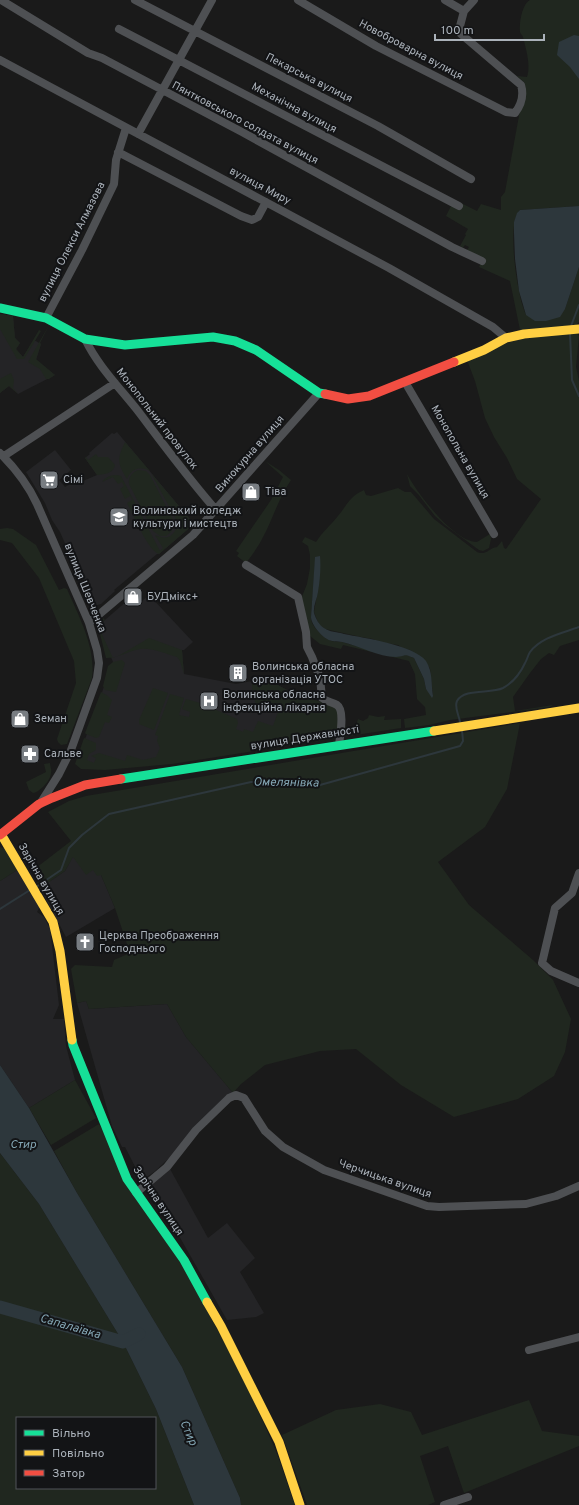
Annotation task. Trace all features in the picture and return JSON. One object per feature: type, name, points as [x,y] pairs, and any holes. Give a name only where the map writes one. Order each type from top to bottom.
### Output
[{"type":"street","name":"Пянтковського солдата вулиця","points":[[0,0],[66,41],[242,132],[452,247],[482,261]]},
{"type":"street","name":"Пекарська вулиця","points":[[135,0],[378,126],[472,179]]},
{"type":"street","points":[[138,134],[212,0]]},
{"type":"street","name":"Новоброварна вулиця","points":[[298,0],[376,46],[506,112],[515,113],[522,96],[521,85],[461,34],[460,26],[464,11]]},
{"type":"street","points":[[445,0],[464,11],[474,0]]},
{"type":"street","name":"Механічна вулиця","points":[[120,29],[460,206]]},
{"type":"street","name":"вулиця Миру","points":[[0,60],[266,202],[480,319],[500,331],[506,338]]},
{"type":"street","name":"вулиця Олекси Алмазова","points":[[46,318],[82,250],[114,184],[116,160],[126,128]]},
{"type":"street","points":[[118,152],[241,216],[252,220],[258,217],[266,202]]},
{"type":"street","points":[[0,308],[46,318],[85,339],[124,345],[213,337],[235,341],[256,350],[319,393],[348,399],[363,398],[406,382],[484,350],[506,338],[524,334],[574,329]]},
{"type":"street","name":"Монопольний провулок","points":[[85,339],[100,365],[187,476],[216,510]]},
{"type":"street","name":"Монопольна вулиця","points":[[406,382],[494,534]]},
{"type":"street","points":[[2,454],[115,383]]},
{"type":"street","name":"Винокурна вулиця","points":[[89,623],[193,535],[319,393]]},
{"type":"street","name":"вулиця Шевченка","points":[[1,834],[39,804],[51,788],[66,761],[99,670],[98,658],[89,623],[32,492],[2,454]]},
{"type":"street","points":[[246,565],[298,597],[306,632],[307,647],[320,678],[322,698],[337,705],[341,711],[341,731],[338,744]]},
{"type":"street","name":"вулиця Державності","points":[[39,804],[85,785],[338,744],[579,708]]},
{"type":"street","name":"Зарічна вулиця","points":[[1,834],[53,922],[60,951],[75,1050],[127,1179],[184,1260],[221,1326],[279,1442],[300,1505]]},
{"type":"street","points":[[579,873],[572,892],[555,908],[542,963],[552,971],[579,983]]},
{"type":"street","name":"Черчицька вулиця","points":[[136,1193],[167,1167],[196,1130],[228,1098],[236,1095],[244,1098],[265,1131],[283,1147],[324,1170],[427,1206],[438,1208],[526,1204],[556,1196],[579,1186]]},
{"type":"street","points":[[529,1350],[579,1337]]},
{"type":"street","points":[[444,1505],[468,1497]]},
{"type":"shaded area","points":[[530,0],[579,0],[579,206],[520,210],[516,216],[513,236],[516,272],[520,297],[526,315],[565,309],[579,267],[579,322],[576,325],[520,330],[510,281],[479,267],[483,259],[467,250],[469,247],[465,245],[463,248],[460,246],[468,229],[446,216],[451,206],[461,203],[477,211],[481,204],[501,210],[501,197],[505,192],[525,83],[517,76],[527,77],[528,72],[528,57],[520,28],[523,10],[527,2]]},
{"type":"shaded area","points":[[0,314],[13,316],[15,338],[20,343],[16,349],[23,357],[34,340],[41,344],[36,360],[55,375],[18,394],[9,386],[0,393]]},
{"type":"shaded area","points":[[0,314],[13,316],[15,338],[20,343],[16,349],[23,357],[39,330],[41,331],[24,359],[17,359],[0,329]]},
{"type":"shaded area","points":[[49,325],[40,343],[41,344],[36,359],[55,375],[49,379],[46,379],[40,369],[28,362]]},
{"type":"shaded area","points":[[575,332],[579,336],[576,367],[579,381],[579,640],[560,646],[554,655],[549,653],[541,659],[513,697],[515,711],[553,705],[550,707],[450,720],[429,725],[405,728],[404,719],[426,715],[425,707],[417,699],[415,674],[409,661],[343,645],[341,649],[320,644],[310,636],[301,599],[307,584],[310,568],[310,555],[308,546],[302,542],[305,537],[316,542],[349,501],[359,492],[364,490],[366,495],[371,496],[398,488],[405,492],[411,492],[434,519],[477,552],[483,553],[497,547],[502,541],[504,548],[506,549],[541,499],[517,479],[507,458],[494,437],[485,418],[475,381],[467,360],[507,343],[526,338]],"holes":[[[320,558],[319,583],[314,612],[319,625],[325,629],[398,645],[404,649],[410,650],[425,661],[430,669],[433,696],[426,689],[424,679],[414,658],[405,654],[397,657],[342,642],[331,641],[324,637],[312,623],[311,617],[315,563]]]},
{"type":"shaded area","points":[[11,373],[14,380],[13,388],[18,394],[9,386],[0,393],[0,379]]},
{"type":"shaded area","name":"Волинський коледж культури і мистецтв","points":[[117,432],[194,524],[114,590],[115,591],[101,604],[97,605],[94,604],[60,532],[52,520],[45,503],[26,472],[55,450],[71,470],[59,480],[65,487],[74,482],[76,484],[97,475],[85,458],[112,433],[114,434]]},
{"type":"shaded area","points":[[125,442],[150,471],[143,468],[133,470],[127,479],[121,469],[119,461],[119,457]]},
{"type":"shaded area","points":[[96,454],[98,457],[108,457],[115,465],[111,472],[97,475],[85,458],[86,457],[88,460]]},
{"type":"shaded area","points":[[265,461],[291,480],[266,532],[246,563],[237,556],[239,553],[236,551],[271,500],[283,477]]},
{"type":"shaded area","points":[[138,470],[146,471],[150,475],[174,522],[171,532],[166,536],[160,536],[153,531],[129,484],[131,476]]},
{"type":"shaded area","points":[[151,473],[194,524],[159,554],[150,546],[141,532],[127,503],[132,500],[130,496],[125,499],[120,489],[124,486],[122,482],[118,484],[113,477],[102,482],[110,476],[121,476],[160,551],[163,548],[155,535],[159,537],[170,536],[173,534],[177,526],[177,521]]},
{"type":"shaded area","points":[[407,474],[427,504],[458,534],[468,540],[477,542],[490,534],[491,539],[489,548],[483,551],[479,550],[445,525],[435,516],[410,486]]},
{"type":"shaded area","points":[[0,529],[13,529],[36,545],[59,590],[64,588],[67,589],[86,632],[93,666],[92,678],[67,744],[61,745],[57,739],[76,683],[74,661],[39,578],[12,543],[0,540]]},
{"type":"shaded area","name":"Волинська обласна інфекційна лікарня","points":[[135,594],[142,601],[149,595],[193,642],[182,650],[184,674],[236,684],[257,680],[274,683],[287,690],[336,709],[156,763],[76,764],[113,662],[98,626]]},
{"type":"shaded area","points":[[103,618],[105,620],[98,626]]},
{"type":"shaded area","points":[[98,626],[113,657],[106,658]]},
{"type":"shaded area","points":[[149,638],[182,650],[184,674],[180,661],[177,657],[159,651],[140,649],[120,655]]},
{"type":"shaded area","points":[[122,660],[125,663],[116,692],[105,690],[103,686],[108,666],[113,662]]},
{"type":"shaded area","points":[[257,680],[274,683],[287,690],[338,708],[338,738],[172,764],[105,770],[81,769],[75,764],[84,738],[96,743],[96,750],[89,754],[87,760],[94,763],[96,758],[91,756],[99,753],[125,761],[127,755],[143,760],[156,757],[160,748],[157,741],[158,736],[155,735],[170,694],[184,698],[179,715],[189,717],[190,712],[182,709],[186,699],[200,703],[237,719],[238,723],[236,729],[243,732],[244,729],[253,732],[258,721],[273,726],[278,712],[273,710],[274,706],[265,702],[263,706],[256,705],[252,691],[252,681]]},
{"type":"shaded area","points":[[153,688],[168,693],[154,730],[139,724],[139,720]]},
{"type":"shaded area","points":[[101,692],[112,700],[107,715],[112,717],[109,723],[105,722],[99,737],[96,738],[85,733]]},
{"type":"shaded area","points":[[369,715],[378,717],[385,716],[384,720],[401,719],[401,728],[343,737],[344,726],[355,729],[358,719],[363,721],[368,718]]},
{"type":"shaded area","points":[[520,723],[507,789],[485,827],[438,862],[469,905],[533,960],[553,980],[571,1019],[565,1052],[554,1076],[518,1099],[454,1117],[401,1085],[356,1049],[320,1051],[265,1065],[241,1084],[233,1093],[186,1037],[167,1004],[89,1009],[86,1001],[77,1003],[71,969],[75,965],[112,967],[114,960],[130,953],[115,908],[101,875],[97,876],[93,870],[86,875],[73,857],[65,871],[40,888],[32,871],[71,841],[48,812],[69,801],[86,796]]},
{"type":"shaded area","points":[[50,763],[51,776],[42,788],[33,793],[29,790],[26,782],[46,772],[44,764]]},
{"type":"shaded area","points":[[0,847],[6,849],[17,870],[0,881]]},
{"type":"shaded area","points":[[73,856],[101,875],[115,908],[66,937],[40,888],[65,871]]},
{"type":"shaded area","points":[[17,870],[40,906],[37,912],[44,917],[50,929],[59,1005],[53,1019],[64,1019],[66,1046],[75,1080],[29,1108],[0,1065],[0,881]]},
{"type":"shaded area","points":[[86,1001],[89,1009],[167,1004],[186,1037],[233,1093],[180,1148],[154,1172],[142,1180],[125,1147],[122,1147],[112,1126],[77,1003]]},
{"type":"shaded area","points":[[75,1080],[96,1118],[51,1145],[29,1108]]},
{"type":"shaded area","points":[[99,1124],[168,1241],[233,1360],[275,1450],[295,1505],[241,1505],[240,1498],[182,1367],[77,1193],[54,1151]]},
{"type":"shaded area","points":[[0,1153],[39,1204],[123,1342],[156,1409],[194,1505],[0,1505]]},
{"type":"shaded area","points":[[170,1169],[208,1238],[227,1223],[255,1258],[240,1272],[264,1313],[256,1317],[227,1320],[170,1220],[149,1191],[149,1186]]},
{"type":"shaded area","points":[[529,1400],[542,1431],[579,1436],[579,1446],[464,1493],[448,1446],[420,1456],[435,1502],[428,1505],[307,1505],[282,1435],[336,1410],[380,1404],[411,1412],[422,1435]]},
{"type":"water","points":[[574,35],[579,36],[579,79],[570,67],[557,55],[559,42]]},
{"type":"water","points":[[579,206],[579,267],[565,309],[560,317],[546,321],[535,321],[526,315],[519,291],[515,259],[514,233],[514,222],[517,213],[520,210]]},
{"type":"water","points":[[320,556],[318,595],[314,610],[319,624],[328,630],[400,646],[420,655],[426,661],[430,669],[432,698],[426,689],[424,679],[414,658],[406,655],[389,657],[342,642],[330,641],[319,633],[311,620],[311,617],[315,557]]},
{"type":"water","name":"Стир","points":[[0,1065],[29,1108],[77,1193],[182,1367],[240,1498],[241,1505],[194,1505],[156,1409],[123,1342],[39,1204],[0,1153]]},
{"type":"waterway","name":"Омелянівка","points":[[571,326],[579,305]]},
{"type":"waterway","name":"Омелянівка","points":[[570,333],[572,380],[579,396]]},
{"type":"waterway","name":"Омелянівка","points":[[460,722],[456,706],[460,697],[465,694],[492,691],[503,688],[519,674],[529,653],[535,647],[546,639],[579,627]]},
{"type":"waterway","name":"Омелянівка","points":[[36,887],[61,870],[69,848],[82,835],[109,814],[251,782],[284,781],[320,785],[460,746],[463,741],[462,730]]},
{"type":"waterway","name":"Омелянівка","points":[[0,909],[30,890]]},
{"type":"waterway","name":"Сапалаївка","points":[[0,1307],[123,1342],[139,1334]]},
{"type":"traffic: fast","points":[[0,308],[46,318],[85,339],[125,345],[213,337],[235,341],[256,350],[319,393],[325,394]]},
{"type":"traffic: fast","points":[[121,779],[434,731]]},
{"type":"traffic: fast","points":[[72,1040],[127,1179],[184,1260],[207,1302]]},
{"type":"traffic: slow","points":[[454,362],[484,350],[506,338],[524,334],[579,329]]},
{"type":"traffic: slow","points":[[434,731],[579,708]]},
{"type":"traffic: slow","points":[[1,834],[53,922],[60,951],[72,1040]]},
{"type":"traffic: slow","points":[[207,1302],[221,1326],[279,1442],[300,1505]]},
{"type":"traffic: jam","points":[[325,394],[348,399],[369,396],[454,362]]},
{"type":"traffic: jam","points":[[0,835],[39,804],[85,785],[121,779]]},
{"type":"place","name":"Сімі","points":[[49,480]]},
{"type":"place","name":"Тіва","points":[[251,492]]},
{"type":"place","name":"Волинський коледж культури і мистецтв","points":[[119,517]]},
{"type":"place","name":"БУДмікс+","points":[[133,597]]},
{"type":"place","name":"Волинська обласна організація УТОС","points":[[238,673]]},
{"type":"place","name":"Волинська обласна інфекційна лікарня","points":[[209,701]]},
{"type":"place","name":"Земан","points":[[20,719]]},
{"type":"place","name":"Сальве","points":[[30,754]]},
{"type":"place","name":"Церква Преображення Господнього","points":[[85,942]]}]
